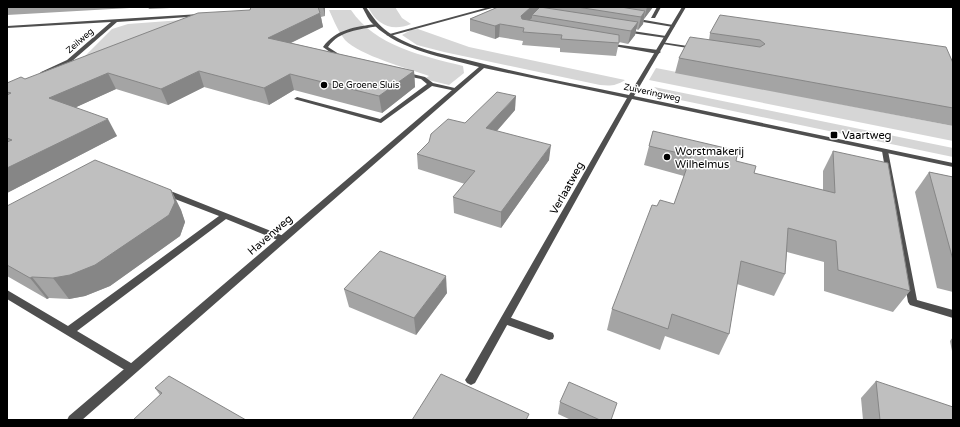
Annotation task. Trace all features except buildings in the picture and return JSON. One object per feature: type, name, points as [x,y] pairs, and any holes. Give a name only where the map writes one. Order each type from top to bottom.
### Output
[{"type":"street","points":[[305,8],[329,7]]},
{"type":"street","name":"Zuiveringweg","points":[[364,7],[376,25],[388,35],[414,47],[483,66],[953,165]]},
{"type":"street","points":[[652,17],[659,7]]},
{"type":"street","name":"Verlaatweg","points":[[471,380],[630,98],[684,7]]},
{"type":"street","points":[[388,35],[490,8]]},
{"type":"street","points":[[631,14],[652,17],[675,23]]},
{"type":"street","points":[[7,27],[203,15]]},
{"type":"street","points":[[626,18],[675,23]]},
{"type":"street","name":"Zeilweg","points":[[36,75],[69,61],[116,20]]},
{"type":"street","points":[[345,60],[325,47],[330,40],[349,30],[376,25]]},
{"type":"street","points":[[621,30],[702,49]]},
{"type":"street","points":[[606,43],[658,52]]},
{"type":"street","name":"Havenweg","points":[[73,420],[483,66]]},
{"type":"street","points":[[395,72],[423,78],[431,84],[456,89]]},
{"type":"street","points":[[297,99],[381,121],[431,84]]},
{"type":"street","points":[[885,151],[913,302],[953,314]]},
{"type":"street","points":[[155,188],[283,238]]},
{"type":"street","points":[[69,331],[225,216]]},
{"type":"street","points":[[7,294],[132,369]]},
{"type":"street","points":[[506,320],[549,336]]},
{"type":"shaded area","points":[[368,7],[395,7],[402,18],[411,24],[391,27],[376,18]]},
{"type":"shaded area","points":[[329,10],[351,10],[373,33],[386,41],[416,53],[463,66],[464,73],[449,85],[424,79],[429,76],[361,51],[345,40]]},
{"type":"shaded area","points":[[261,14],[81,60],[112,29],[128,24]]},
{"type":"shaded area","points":[[418,29],[469,47],[625,80],[613,85],[600,85],[444,52],[417,45],[402,35],[411,30]]},
{"type":"shaded area","points":[[656,68],[953,126],[953,141],[649,80]]},
{"type":"shaded area","points":[[654,87],[953,148],[953,157],[666,97]]},
{"type":"place","name":"De Groene Sluis","points":[[324,85]]},
{"type":"place","name":"Vaartweg","points":[[834,135]]},
{"type":"place","name":"Worstmakerij Wilhelmus","points":[[667,157]]}]
